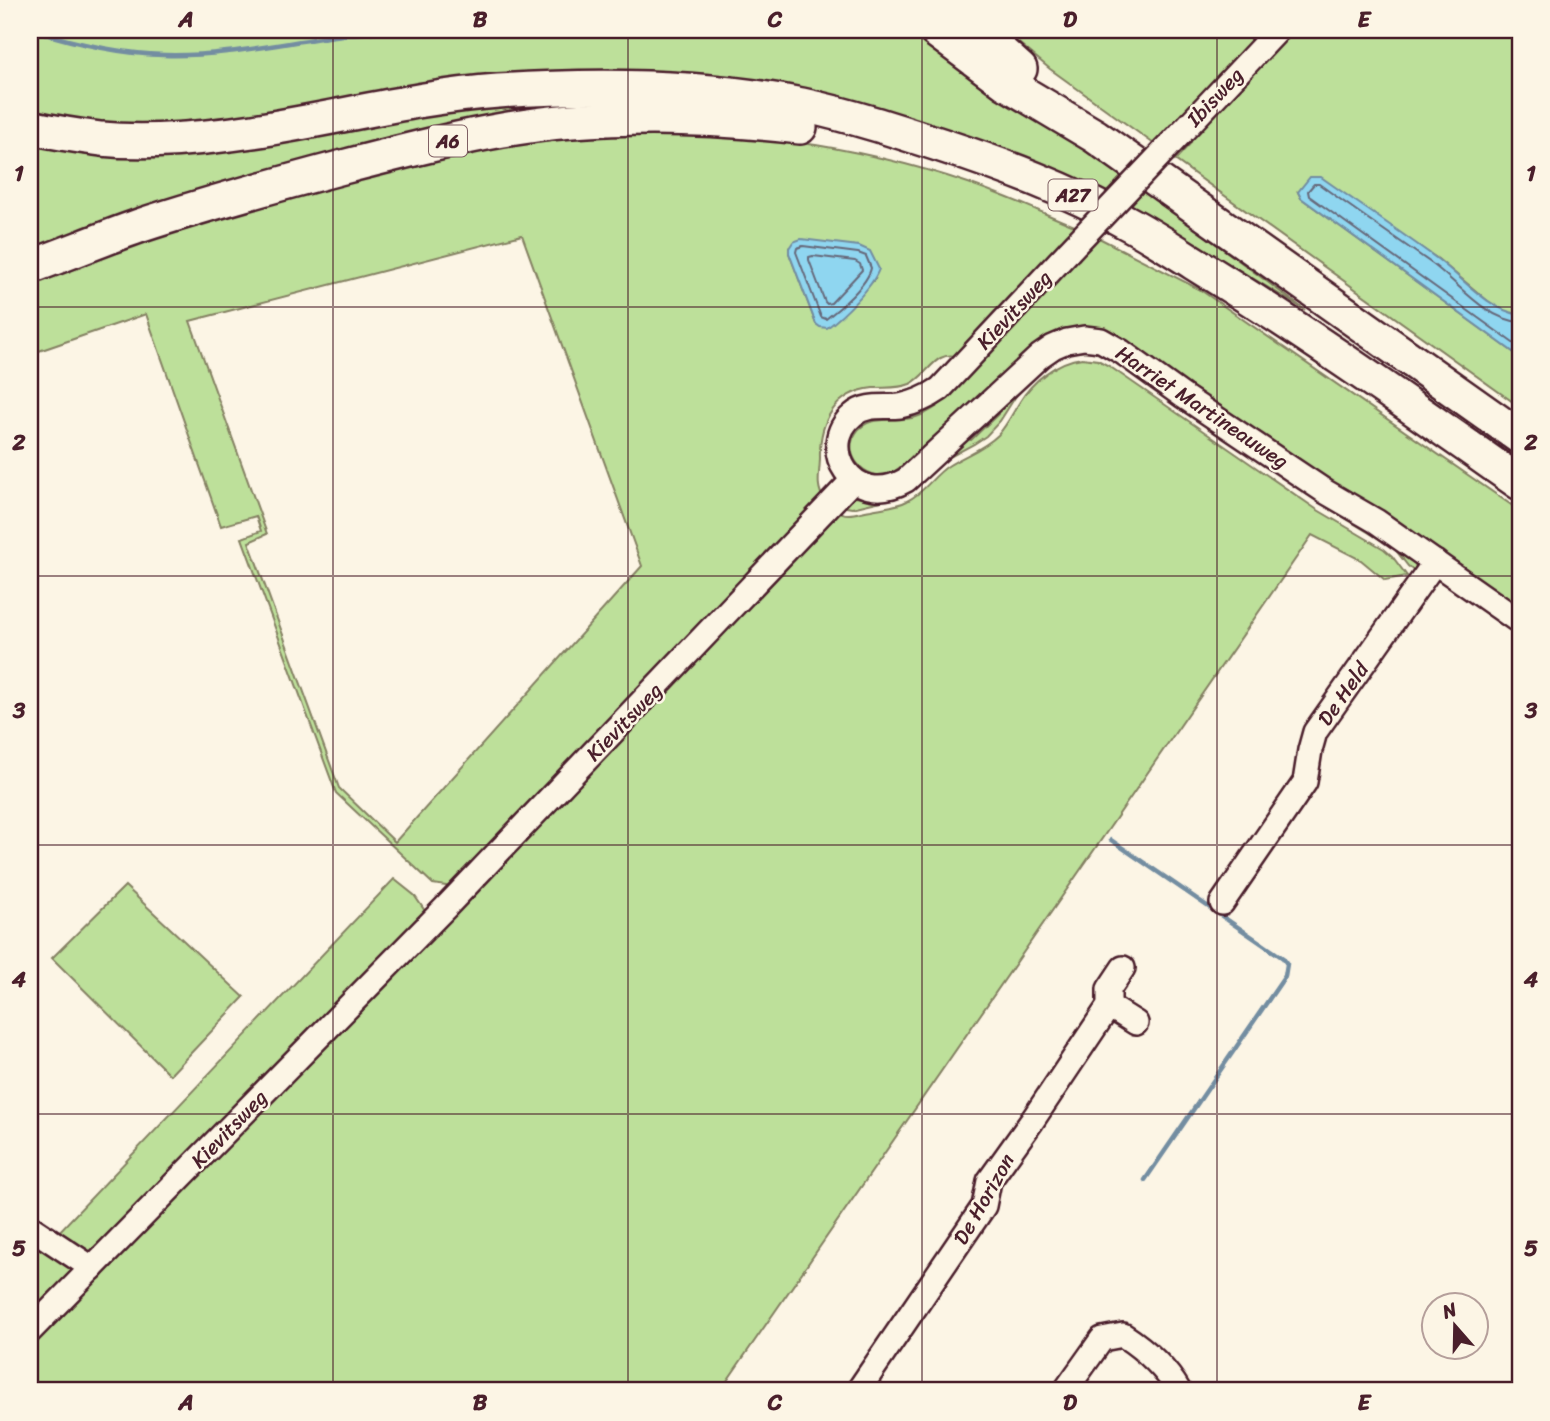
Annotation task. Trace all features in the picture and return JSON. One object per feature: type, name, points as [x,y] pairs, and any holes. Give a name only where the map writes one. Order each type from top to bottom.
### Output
[{"type":"highway","points":[[935,30],[1006,83],[1095,136],[1520,437]]},
{"type":"highway","points":[[976,30],[1095,136]]},
{"type":"highway","name":"A6","points":[[30,127],[105,139],[188,138],[253,131],[450,96],[582,87],[740,96],[803,105],[883,126]]},
{"type":"highway","name":"A6","points":[[30,267],[137,227],[255,190],[396,153],[524,127],[581,120],[665,117],[707,118],[808,128],[883,126]]},
{"type":"highway","name":"A27","points":[[883,126],[1007,166],[1125,221],[1259,303],[1520,483]]},
{"type":"street","name":"Ibisweg","points":[[1180,134],[1278,30]]},
{"type":"street","name":"Kievitsweg","points":[[30,1331],[435,918],[853,480],[838,453],[840,433],[853,415],[872,406],[899,406],[918,402],[940,389],[1180,134]]},
{"type":"street","name":"Harriet Martineauweg","points":[[853,480],[862,486],[882,489],[906,480],[1040,356],[1066,341],[1084,338],[1101,340],[1326,492],[1376,521],[1520,622]]},
{"type":"street","name":"De Held","points":[[1222,903],[1305,782],[1315,732],[1435,562]]},
{"type":"street","name":"De Horizon","points":[[858,1391],[984,1206],[989,1181],[1109,1006],[1108,989],[1123,968]]},
{"type":"street","points":[[1109,1006],[1136,1023]]},
{"type":"street","points":[[30,1227],[92,1268]]},
{"type":"street","points":[[1065,1391],[1102,1339],[1123,1335],[1163,1366],[1180,1391]]},
{"type":"green space","points":[[30,30],[918,30],[970,71],[1175,213],[1305,310],[1140,210],[1068,174],[943,129],[736,85],[152,129],[30,116]]},
{"type":"green space","points":[[1003,30],[1064,30],[1077,36],[1108,36],[1116,30],[1262,30],[1154,144],[1050,69]]},
{"type":"green space","points":[[1288,30],[1520,30],[1520,315],[1501,310],[1438,259],[1386,224],[1298,192],[1301,198],[1520,357],[1520,407],[1175,160],[1191,143],[1189,140]]},
{"type":"green space","points":[[580,101],[651,102],[30,254],[30,143],[407,119]]},
{"type":"green space","points":[[635,131],[759,138],[833,148],[944,175],[1077,227],[959,357],[951,355],[938,360],[910,384],[860,391],[839,402],[826,421],[820,444],[819,484],[824,499],[451,889],[433,884],[336,793],[242,538],[261,531],[256,516],[221,526],[146,314],[30,354],[30,276],[144,235],[475,150],[555,138]],"holes":[[[522,235],[642,566],[395,842],[339,788],[249,542],[267,534],[190,321]],[[789,248],[875,279],[833,323],[816,324]]]},
{"type":"green space","points":[[1097,237],[1199,289],[1520,511],[1520,611],[1089,328],[1071,328],[1054,334],[919,457],[914,454],[890,474],[872,474],[858,465],[852,450],[852,441],[861,427],[875,421],[916,417],[929,412],[945,400],[959,386],[956,382]]},
{"type":"green space","points":[[1096,348],[1415,560],[1416,573],[1394,548],[1317,501],[1112,359],[1088,351],[1059,356],[1021,388],[1000,421],[986,436],[944,460],[902,496],[852,508],[840,504],[854,497],[864,498],[963,437],[971,440],[998,414],[998,403],[1064,349]]},
{"type":"green space","points":[[1082,358],[1098,360],[1109,366],[1316,509],[1384,549],[1407,576],[1385,580],[1361,560],[1312,535],[720,1391],[30,1391],[30,1344],[835,510],[853,514],[898,505],[913,498],[948,466],[993,440],[1024,395],[1046,373],[1063,363]]},
{"type":"green space","points":[[394,879],[414,895],[427,914],[89,1258],[55,1236]]},
{"type":"green space","points":[[125,886],[244,997],[170,1075],[52,958]]},
{"type":"green space","points":[[30,1234],[78,1269],[30,1319]]},
{"type":"water","points":[[1310,177],[1321,177],[1436,258],[1496,306],[1520,315],[1520,357],[1301,198],[1298,192]]},
{"type":"water","points":[[801,239],[859,246],[870,251],[879,269],[864,293],[827,328],[816,324],[789,253],[793,242]]},
{"type":"waterway","points":[[32,30],[97,47],[164,55],[211,54],[362,33],[442,30]]},
{"type":"waterway","points":[[579,31],[629,33],[657,30]]},
{"type":"waterway","points":[[1111,840],[1283,958],[1287,964],[1285,976],[1145,1180]]}]
